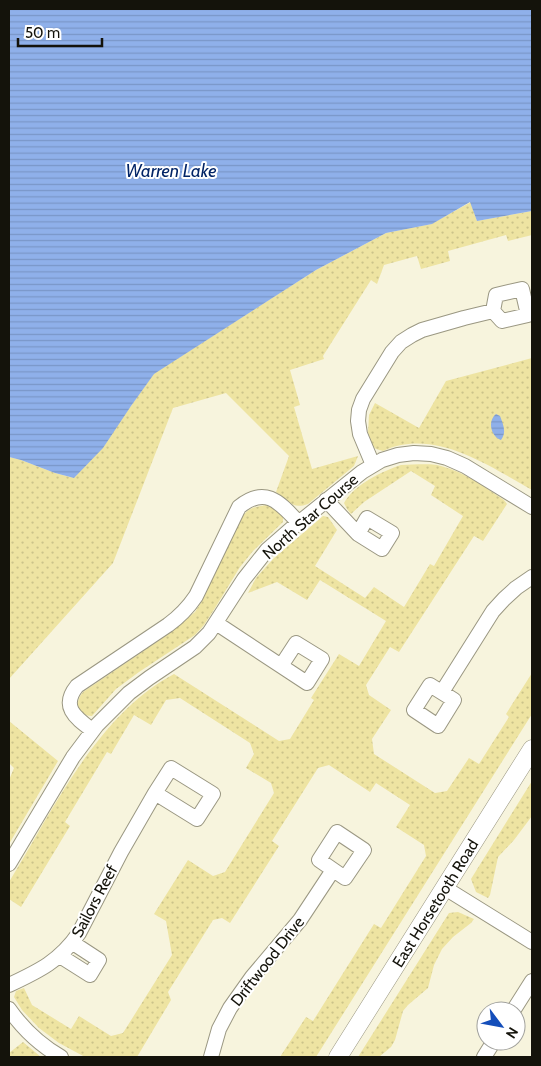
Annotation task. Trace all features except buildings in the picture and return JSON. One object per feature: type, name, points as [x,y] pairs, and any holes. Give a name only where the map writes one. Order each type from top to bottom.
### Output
[{"type":"main road","name":"East Horsetooth Road","points":[[338,1057],[532,748]]},
{"type":"street","points":[[373,465],[360,434],[359,410],[392,352],[401,342],[422,330],[493,310]]},
{"type":"street","name":"North Star Course","points":[[9,864],[73,757],[92,730],[129,693],[195,647],[209,633],[244,579],[267,550],[362,472],[382,460],[414,453],[431,454],[447,458],[465,466],[532,507]]},
{"type":"street","points":[[92,730],[77,718],[70,708],[72,692],[77,686],[178,618],[189,607],[239,507],[252,498],[271,498],[280,503],[299,523]]},
{"type":"street","points":[[326,500],[358,534]]},
{"type":"street","points":[[442,692],[493,611],[516,588],[532,577]]},
{"type":"street","points":[[216,623],[281,666]]},
{"type":"street","name":"Sailors Reef","points":[[9,985],[46,966],[60,956],[72,943],[155,793]]},
{"type":"street","name":"Driftwood Drive","points":[[211,1057],[219,1029],[230,1008],[252,977],[300,920],[333,870]]},
{"type":"street","points":[[445,888],[532,942]]},
{"type":"street","points":[[60,956],[90,975],[99,960],[72,943]]},
{"type":"street","points":[[519,1001],[532,981]]},
{"type":"street","points":[[9,1009],[16,1020],[32,1036],[62,1057]]},
{"type":"shaded area","points":[[471,202],[477,221],[532,211],[532,235],[508,241],[506,235],[448,251],[450,261],[421,269],[417,256],[384,265],[377,284],[371,280],[323,356],[324,359],[290,370],[300,405],[294,407],[312,469],[358,456],[354,466],[308,504],[302,506],[294,505],[276,492],[289,456],[226,393],[173,408],[113,563],[9,679],[9,457],[74,478],[131,406],[153,374],[316,270],[386,233],[431,224]]},
{"type":"shaded area","points":[[532,358],[532,490],[498,470],[441,446],[422,444],[402,445],[383,451],[373,446],[368,433],[369,415],[375,403],[419,428],[446,381]]},
{"type":"shaded area","points":[[401,465],[432,465],[450,469],[474,480],[507,504],[483,541],[474,536],[399,652],[390,647],[366,685],[369,695],[391,710],[372,739],[374,754],[435,793],[447,791],[469,758],[479,764],[509,717],[506,714],[532,673],[532,714],[316,1057],[280,1057],[306,1017],[313,1021],[374,924],[381,928],[426,856],[424,845],[396,827],[410,805],[376,783],[370,792],[329,765],[318,768],[272,841],[279,846],[230,923],[222,918],[213,920],[168,992],[171,1000],[137,1057],[85,1057],[59,1043],[39,1028],[22,1010],[14,997],[16,991],[24,988],[32,1005],[71,1029],[79,1016],[111,1036],[123,1033],[172,955],[166,921],[154,914],[188,860],[213,876],[225,872],[274,793],[271,783],[246,768],[254,754],[250,743],[180,698],[166,700],[151,725],[134,715],[111,754],[107,752],[65,822],[70,826],[21,907],[9,899],[9,882],[60,795],[79,766],[122,714],[147,692],[174,674],[279,741],[290,739],[314,700],[311,698],[339,654],[359,666],[386,621],[320,580],[307,600],[277,582],[248,593],[256,578],[273,559],[323,516],[328,517],[337,530],[315,566],[365,598],[374,587],[404,607],[430,564],[434,566],[463,516],[431,495],[435,486],[411,471],[364,502],[351,514],[344,503],[355,490],[377,475]]},
{"type":"shaded area","points":[[266,505],[277,510],[283,517],[283,522],[253,551],[240,567],[204,625],[195,635],[116,689],[92,716],[83,714],[78,708],[78,700],[83,692],[170,633],[195,612],[202,601],[237,524],[249,510]]},
{"type":"shaded area","points":[[9,721],[58,761],[9,844],[9,780],[14,768],[9,763]]},
{"type":"shaded area","points":[[532,781],[532,816],[498,857],[488,898],[476,892],[471,879]]},
{"type":"shaded area","points":[[458,912],[474,919],[442,949],[434,965],[428,988],[403,1011],[395,1040],[391,1047],[379,1057],[358,1057],[449,913]]},
{"type":"shaded area","points":[[23,1042],[41,1057],[9,1057],[9,1053]]},
{"type":"water","name":"Warren Lake","points":[[9,9],[532,9],[532,211],[477,221],[470,202],[432,224],[386,233],[316,270],[154,374],[103,448],[74,478],[9,457]]},
{"type":"water","points":[[496,414],[500,416],[504,428],[501,440],[495,436],[491,428],[493,417]]}]
